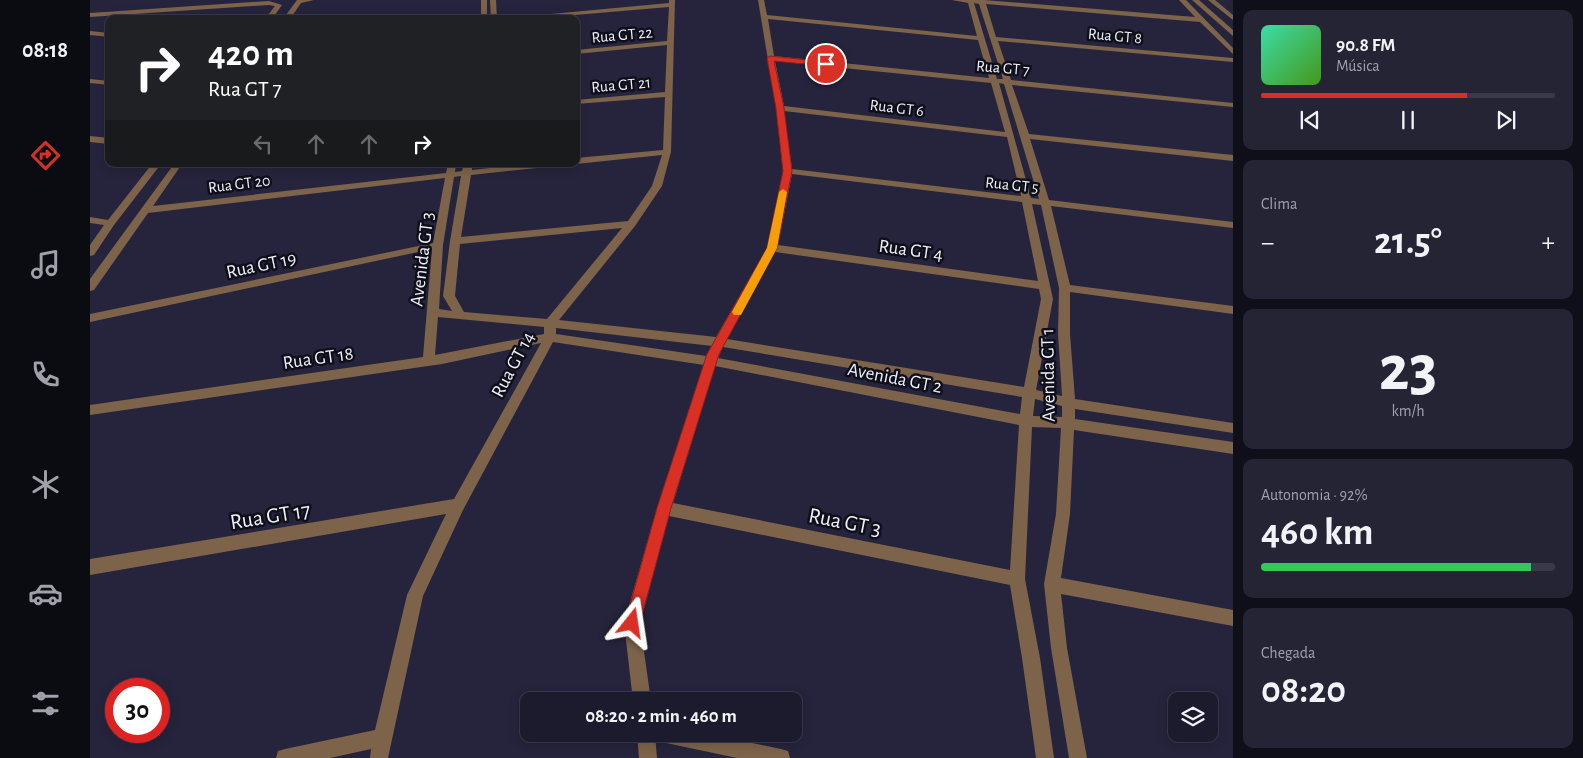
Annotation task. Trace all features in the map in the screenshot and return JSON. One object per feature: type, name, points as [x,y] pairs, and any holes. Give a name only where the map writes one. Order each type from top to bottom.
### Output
[{"type":"street","points":[[289,15],[299,1],[310,0]]},
{"type":"street","points":[[484,0],[484,15]]},
{"type":"street","points":[[493,0],[494,15]]},
{"type":"street","points":[[641,692],[632,623],[664,508],[711,361],[719,342],[772,248],[788,171],[780,108],[761,0]]},
{"type":"street","points":[[955,0],[1203,20]]},
{"type":"street","points":[[1182,0],[1233,52]]},
{"type":"street","points":[[1195,0],[1233,34]]},
{"type":"street","points":[[1211,0],[1233,18]]},
{"type":"street","name":"Avenida GT 1","points":[[976,1],[1025,136],[1066,288],[1064,334],[1069,403],[1063,514],[1052,584],[1059,648],[1078,758]]},
{"type":"street","points":[[90,15],[269,2],[279,5],[271,15]]},
{"type":"street","points":[[542,15],[672,2]]},
{"type":"street","name":"Rua GT 14","points":[[379,758],[415,594],[458,506],[550,337],[550,322],[631,224],[656,186],[667,152],[672,2]]},
{"type":"street","name":"Rua GT 8","points":[[764,18],[1233,60]]},
{"type":"street","points":[[90,33],[105,35]]},
{"type":"street","name":"Avenida GT 1","points":[[988,38],[993,80],[1027,201],[1047,299],[1029,393],[1017,579],[1045,758]]},
{"type":"street","name":"Rua GT 22","points":[[580,52],[670,44]]},
{"type":"street","name":"Rua GT 7","points":[[770,58],[1233,105]]},
{"type":"street","points":[[90,81],[105,83]]},
{"type":"street","name":"Rua GT 21","points":[[580,102],[668,94]]},
{"type":"street","name":"Rua GT 6","points":[[780,108],[1010,135]]},
{"type":"street","points":[[1025,136],[1233,158]]},
{"type":"street","points":[[90,139],[105,141]]},
{"type":"street","points":[[580,161],[667,152]]},
{"type":"street","points":[[90,253],[110,223],[155,167]]},
{"type":"street","points":[[90,287],[176,167]]},
{"type":"street","name":"Rua GT 20","points":[[145,210],[452,168],[488,167]]},
{"type":"street","name":"Avenida GT 3","points":[[428,360],[438,245],[452,168]]},
{"type":"street","name":"Avenida GT 3","points":[[460,315],[448,296],[455,241],[468,168]]},
{"type":"street","name":"Rua GT 5","points":[[788,171],[1233,225]]},
{"type":"street","points":[[90,220],[110,223]]},
{"type":"street","points":[[455,241],[631,224]]},
{"type":"street","name":"Rua GT 19","points":[[90,318],[438,245]]},
{"type":"street","name":"Rua GT 4","points":[[772,248],[1045,286]]},
{"type":"street","points":[[1066,288],[1233,310]]},
{"type":"street","name":"Avenida GT 2","points":[[432,313],[550,322],[719,342],[1029,393],[1069,403],[1233,428]]},
{"type":"street","name":"Avenida GT 2","points":[[550,337],[711,361],[1026,421],[1067,423],[1233,448]]},
{"type":"street","name":"Rua GT 18","points":[[90,410],[428,360],[550,337]]},
{"type":"street","name":"Rua GT 17","points":[[90,566],[458,506]]},
{"type":"street","name":"Rua GT 3","points":[[664,508],[1017,579]]},
{"type":"street","points":[[1052,584],[1233,618]]},
{"type":"street","points":[[285,758],[382,738]]},
{"type":"street","points":[[647,742],[648,758]]},
{"type":"street","points":[[704,742],[781,758]]},
{"type":"slow traffic","points":[[737,312],[772,248],[783,192]]},
{"type":"route","points":[[632,623],[664,508],[713,354],[772,248],[788,171],[780,108],[770,58],[826,64]]}]
